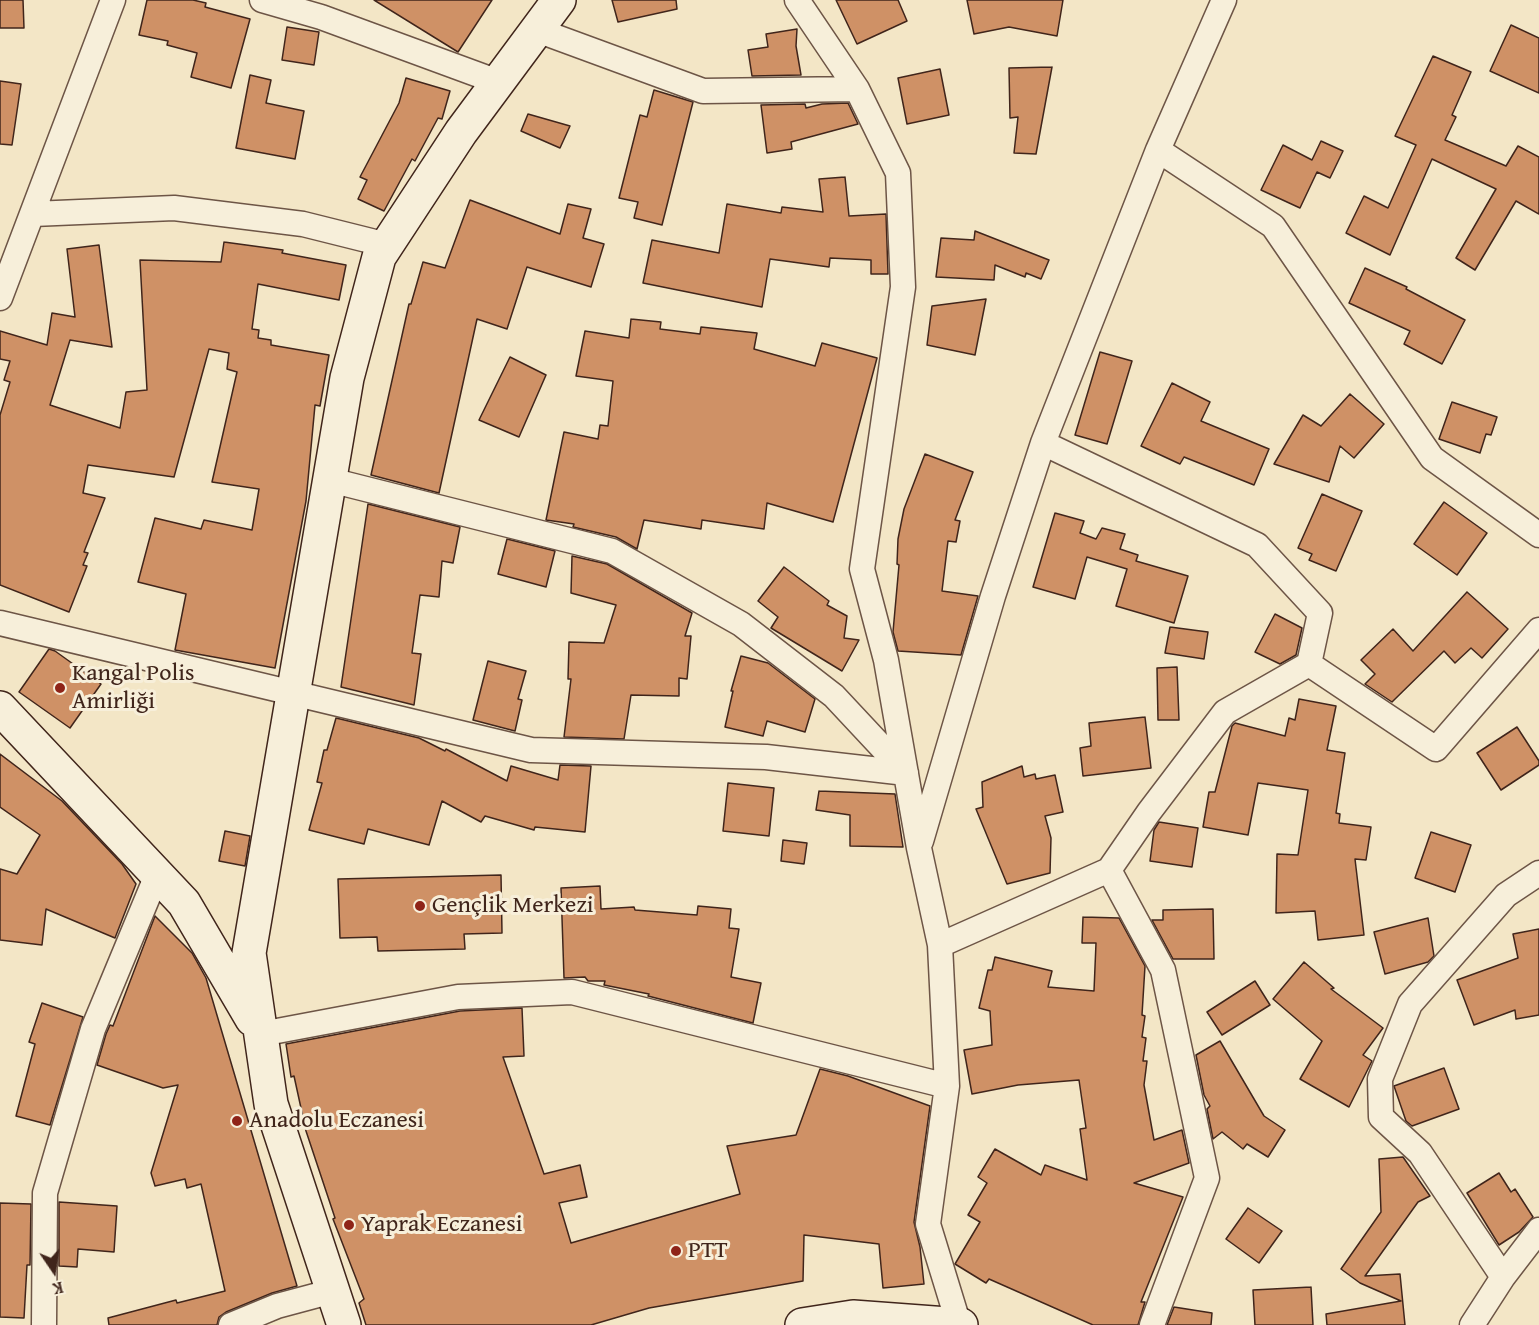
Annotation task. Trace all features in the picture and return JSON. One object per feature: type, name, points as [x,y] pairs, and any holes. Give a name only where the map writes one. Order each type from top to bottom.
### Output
[{"type":"street","points":[[0,298],[113,0]]},
{"type":"street","points":[[262,0],[321,17],[498,82]]},
{"type":"street","points":[[344,1325],[271,1104],[249,953],[347,378],[379,257],[461,132],[559,0]]},
{"type":"street","points":[[797,0],[857,89],[898,173],[903,288],[862,569],[886,660],[919,848],[940,945],[947,1086],[928,1224],[960,1325],[853,1317],[802,1325]]},
{"type":"street","points":[[919,848],[993,596],[1043,443],[1158,150],[1224,0]]},
{"type":"street","points":[[537,30],[703,92],[857,89]]},
{"type":"street","points":[[1158,150],[1273,226],[1432,458],[1539,535]]},
{"type":"street","points":[[33,214],[174,208],[303,224],[387,245]]},
{"type":"street","points":[[940,945],[1109,870],[1149,812],[1225,712],[1309,664],[1320,613],[1257,544],[1043,443]]},
{"type":"street","points":[[330,480],[612,551],[741,624],[834,696],[906,772]]},
{"type":"street","points":[[0,623],[294,691],[531,750],[766,757],[906,772]]},
{"type":"street","points":[[1309,664],[1436,749],[1539,630]]},
{"type":"street","points":[[0,708],[184,903],[261,1034]]},
{"type":"street","points":[[1109,870],[1163,970],[1207,1178],[1152,1325]]},
{"type":"street","points":[[1503,1277],[1420,1153],[1381,1117],[1380,1079],[1410,1004],[1506,895],[1539,873]]},
{"type":"street","points":[[44,1325],[45,1193],[93,1029],[157,875]]},
{"type":"street","points":[[261,1034],[458,997],[572,992],[947,1086]]},
{"type":"street","points":[[1472,1325],[1503,1277],[1539,1230]]},
{"type":"street","points":[[231,1325],[277,1306],[333,1291]]},
{"type":"building","points":[[0,0],[23,0],[24,28],[0,28]]},
{"type":"building","points":[[147,0],[193,0],[206,3],[205,7],[250,19],[231,88],[191,77],[197,53],[167,45],[168,41],[139,35]]},
{"type":"building","points":[[374,0],[492,0],[458,52]]},
{"type":"building","points":[[612,0],[676,0],[677,9],[618,22]]},
{"type":"building","points":[[836,0],[898,0],[907,21],[857,44]]},
{"type":"building","points":[[967,0],[1063,0],[1057,36],[1009,27],[974,34]]},
{"type":"building","points":[[1511,25],[1539,38],[1539,93],[1490,71]]},
{"type":"building","points":[[287,27],[319,32],[314,65],[282,60]]},
{"type":"building","points":[[797,29],[796,46],[801,75],[752,76],[748,50],[768,47],[766,34]]},
{"type":"building","points":[[1433,56],[1471,72],[1452,115],[1456,117],[1445,140],[1506,166],[1518,146],[1539,157],[1539,214],[1516,201],[1475,270],[1456,258],[1496,189],[1432,159],[1390,255],[1346,233],[1364,196],[1388,208],[1416,145],[1395,136]]},
{"type":"building","points":[[1052,67],[1036,154],[1014,153],[1018,117],[1010,118],[1009,68]]},
{"type":"building","points":[[940,69],[949,115],[907,124],[898,78]]},
{"type":"building","points":[[250,75],[271,80],[266,103],[304,111],[295,159],[236,148]]},
{"type":"building","points":[[406,78],[450,91],[442,119],[438,118],[415,161],[412,159],[384,211],[358,199],[367,180],[360,177],[399,103]]},
{"type":"building","points":[[0,81],[21,84],[12,145],[0,144]]},
{"type":"building","points":[[654,90],[693,102],[662,225],[634,218],[638,202],[619,198],[640,115],[647,117]]},
{"type":"building","points":[[848,103],[858,124],[791,142],[792,149],[767,153],[761,105],[805,104],[806,108],[822,104]]},
{"type":"building","points":[[528,114],[570,126],[560,148],[521,131]]},
{"type":"building","points":[[1321,141],[1343,151],[1330,178],[1317,172],[1300,208],[1261,190],[1283,145],[1312,160]]},
{"type":"building","points":[[845,177],[849,216],[886,214],[888,274],[871,274],[871,260],[830,258],[829,267],[770,259],[762,307],[643,283],[652,240],[719,253],[727,204],[781,213],[782,207],[823,212],[819,179]]},
{"type":"building","points":[[470,200],[560,234],[568,204],[591,209],[583,238],[604,244],[591,287],[527,267],[507,329],[477,319],[439,493],[371,475],[409,304],[411,304],[423,262],[445,268]]},
{"type":"building","points":[[975,231],[1049,260],[1041,279],[1026,273],[1025,277],[995,265],[994,280],[936,277],[941,238],[974,240]]},
{"type":"building","points":[[224,242],[283,250],[282,253],[346,265],[339,300],[258,284],[252,329],[259,330],[258,338],[271,340],[271,345],[329,355],[320,406],[315,405],[306,501],[275,668],[175,650],[186,594],[138,582],[155,518],[201,529],[204,520],[252,530],[259,489],[212,482],[237,372],[227,369],[229,353],[209,349],[174,477],[88,465],[83,493],[105,498],[84,552],[88,553],[83,565],[87,566],[69,612],[0,585],[0,415],[10,382],[4,380],[10,361],[0,359],[0,331],[47,345],[52,313],[75,317],[67,249],[99,245],[112,347],[70,340],[50,405],[120,428],[126,392],[147,390],[140,260],[221,262]]},
{"type":"building","points":[[1365,268],[1407,287],[1406,289],[1465,320],[1442,364],[1404,344],[1410,331],[1349,303]]},
{"type":"building","points":[[986,299],[975,355],[927,345],[932,306]]},
{"type":"building","points":[[631,319],[661,322],[660,329],[700,334],[701,327],[757,333],[754,349],[815,366],[822,343],[877,358],[833,522],[767,503],[764,529],[702,520],[701,529],[644,520],[637,549],[616,537],[573,527],[574,524],[546,520],[564,432],[598,439],[600,425],[608,426],[613,381],[576,376],[585,331],[629,338]]},
{"type":"building","points":[[1100,352],[1132,361],[1107,444],[1075,435]]},
{"type":"building","points":[[510,357],[546,375],[519,437],[479,420]]},
{"type":"building","points":[[1172,383],[1210,402],[1201,421],[1269,449],[1254,485],[1184,457],[1180,464],[1141,446]]},
{"type":"building","points":[[1350,394],[1384,424],[1354,458],[1340,446],[1329,482],[1274,464],[1303,415],[1321,426]]},
{"type":"building","points":[[1452,402],[1497,417],[1491,435],[1486,434],[1480,453],[1439,439]]},
{"type":"building","points":[[925,454],[973,472],[955,520],[960,521],[956,542],[948,541],[942,591],[978,596],[961,655],[898,651],[893,632],[899,565],[897,564],[898,539],[904,509]]},
{"type":"building","points":[[1322,494],[1362,511],[1336,571],[1309,560],[1312,554],[1298,548]]},
{"type":"building","points":[[1444,502],[1487,533],[1457,575],[1414,544]]},
{"type":"building","points":[[368,504],[460,527],[453,563],[442,561],[439,597],[420,595],[412,653],[421,654],[414,705],[341,687]]},
{"type":"building","points":[[1055,513],[1084,521],[1080,533],[1096,539],[1102,528],[1125,534],[1120,549],[1138,555],[1136,561],[1188,576],[1174,623],[1116,606],[1127,569],[1087,557],[1075,599],[1033,587]]},
{"type":"building","points":[[507,539],[555,551],[546,587],[498,574]]},
{"type":"building","points":[[572,556],[607,564],[692,613],[685,636],[691,636],[687,679],[679,678],[679,696],[631,695],[624,739],[564,737],[571,679],[568,679],[569,642],[604,643],[616,605],[571,593]]},
{"type":"building","points":[[784,567],[829,601],[827,605],[847,616],[844,638],[859,640],[842,671],[771,628],[778,617],[758,601]]},
{"type":"building","points":[[1467,592],[1508,629],[1482,658],[1471,648],[1455,663],[1444,651],[1392,702],[1365,684],[1375,674],[1361,660],[1393,629],[1413,651]]},
{"type":"building","points":[[1275,614],[1302,628],[1296,655],[1280,664],[1255,652]]},
{"type":"building","points":[[1170,627],[1208,632],[1204,659],[1165,653]]},
{"type":"building","name":"Kangal Polis Amirliği","points":[[49,649],[101,684],[70,728],[19,692]]},
{"type":"building","points":[[741,656],[768,663],[815,699],[805,732],[767,721],[763,736],[725,727],[733,691],[731,691]]},
{"type":"building","points":[[488,661],[526,671],[518,699],[522,700],[515,731],[473,720]]},
{"type":"building","points":[[1177,667],[1179,720],[1158,720],[1157,668]]},
{"type":"building","points":[[1299,699],[1336,706],[1327,750],[1345,753],[1336,813],[1340,814],[1339,823],[1371,827],[1366,860],[1355,859],[1364,935],[1318,940],[1315,911],[1276,913],[1277,854],[1298,855],[1308,790],[1258,783],[1248,835],[1203,827],[1209,792],[1215,792],[1232,726],[1235,723],[1285,736],[1289,718],[1295,720]]},
{"type":"building","points":[[1145,717],[1151,768],[1083,776],[1080,748],[1091,746],[1089,723]]},
{"type":"building","points":[[336,718],[419,738],[445,751],[446,749],[507,781],[511,766],[558,780],[560,765],[591,766],[585,832],[535,827],[534,830],[485,816],[481,822],[442,801],[429,845],[368,829],[364,844],[309,830],[322,783],[317,782],[324,750],[327,750]]},
{"type":"building","points":[[1517,727],[1539,761],[1539,765],[1501,790],[1477,753]]},
{"type":"building","points":[[0,754],[62,801],[122,864],[136,884],[115,938],[46,909],[42,945],[0,940],[0,869],[17,874],[40,835],[0,807]]},
{"type":"building","points":[[1022,766],[1024,777],[1035,774],[1036,779],[1055,775],[1063,812],[1045,816],[1051,838],[1050,873],[1007,884],[976,809],[983,807],[982,782]]},
{"type":"building","points":[[728,783],[774,788],[769,836],[723,831]]},
{"type":"building","points":[[819,791],[895,794],[903,847],[850,846],[850,815],[816,810]]},
{"type":"building","points":[[1159,822],[1198,828],[1192,867],[1150,861],[1154,830]]},
{"type":"building","points":[[225,831],[250,836],[245,866],[219,861]]},
{"type":"building","points":[[1431,832],[1471,845],[1455,892],[1415,878]]},
{"type":"building","points":[[783,840],[807,843],[804,864],[781,861]]},
{"type":"building","name":"Gençlik Merkezi","points":[[501,875],[502,933],[464,934],[465,949],[378,951],[377,937],[340,938],[338,879]]},
{"type":"building","points":[[600,886],[601,909],[634,907],[635,910],[697,915],[698,906],[731,909],[729,928],[739,929],[731,977],[761,983],[753,1023],[648,996],[649,994],[604,985],[605,981],[588,981],[585,977],[564,978],[561,888]]},
{"type":"building","points":[[1213,909],[1214,959],[1173,959],[1152,920],[1163,920],[1163,910]]},
{"type":"building","points":[[155,916],[192,953],[206,978],[297,1286],[272,1293],[226,1312],[219,1317],[217,1325],[109,1325],[108,1318],[176,1300],[177,1303],[225,1291],[201,1184],[187,1188],[185,1179],[155,1186],[151,1173],[178,1085],[163,1088],[97,1065],[106,1034],[110,1025],[113,1026]]},
{"type":"building","points":[[1083,917],[1119,918],[1145,966],[1142,1015],[1145,1016],[1142,1037],[1146,1038],[1143,1061],[1147,1061],[1144,1085],[1154,1140],[1182,1130],[1189,1163],[1134,1183],[1183,1197],[1141,1302],[1145,1302],[1138,1325],[1093,1325],[989,1279],[986,1283],[955,1264],[980,1222],[968,1215],[987,1183],[978,1177],[995,1149],[1041,1175],[1045,1165],[1087,1180],[1080,1129],[1086,1128],[1079,1080],[1018,1085],[972,1094],[964,1050],[992,1045],[990,1011],[979,1008],[988,970],[992,970],[995,957],[1052,971],[1048,987],[1094,991],[1096,943],[1082,943]]},
{"type":"building","points":[[1428,918],[1434,956],[1428,962],[1385,974],[1374,932]]},
{"type":"building","points":[[1539,929],[1539,1015],[1516,1019],[1515,1010],[1474,1025],[1457,980],[1518,958],[1513,934]]},
{"type":"building","points":[[1304,962],[1334,988],[1331,989],[1383,1028],[1363,1055],[1372,1061],[1349,1107],[1300,1079],[1322,1041],[1273,999]]},
{"type":"building","points":[[1255,981],[1270,1005],[1222,1035],[1207,1012]]},
{"type":"building","points":[[42,1003],[83,1017],[50,1125],[16,1116],[35,1044],[29,1042]]},
{"type":"building","points":[[522,1008],[524,1056],[503,1057],[544,1174],[580,1165],[587,1197],[559,1203],[571,1243],[740,1194],[727,1146],[796,1135],[820,1069],[848,1076],[930,1106],[914,1222],[920,1247],[924,1284],[883,1288],[879,1244],[804,1235],[803,1281],[649,1308],[591,1325],[366,1325],[359,1303],[364,1299],[333,1219],[335,1218],[306,1131],[294,1076],[291,1077],[286,1044],[460,1011]]},
{"type":"building","points":[[1220,1041],[1264,1116],[1285,1130],[1268,1157],[1247,1144],[1243,1149],[1222,1132],[1213,1139],[1207,1109],[1210,1106],[1204,1095],[1196,1055]]},
{"type":"building","points":[[1444,1068],[1459,1109],[1412,1126],[1406,1121],[1394,1086]]},
{"type":"building","points":[[1403,1157],[1430,1196],[1418,1202],[1365,1276],[1400,1274],[1405,1325],[1327,1325],[1326,1314],[1401,1301],[1360,1283],[1341,1269],[1381,1212],[1379,1159]]},
{"type":"building","points":[[1499,1173],[1511,1192],[1515,1189],[1533,1217],[1519,1232],[1499,1245],[1467,1193]]},
{"type":"building","points":[[59,1202],[117,1206],[114,1252],[78,1249],[77,1267],[59,1266]]},
{"type":"building","points":[[0,1203],[31,1204],[30,1265],[27,1265],[24,1318],[0,1317]]},
{"type":"building","points":[[1248,1208],[1282,1231],[1259,1263],[1226,1239]]},
{"type":"building","points":[[1311,1287],[1313,1325],[1255,1325],[1253,1290]]},
{"type":"building","points":[[1174,1307],[1212,1313],[1211,1325],[1167,1325]]},
{"type":"place","name":"Kangal Polis Amirliği","points":[[60,688]]},
{"type":"place","name":"Gençlik Merkezi","points":[[420,906]]},
{"type":"place","name":"Anadolu Eczanesi","points":[[237,1121]]},
{"type":"place","name":"Yaprak Eczanesi","points":[[349,1225]]},
{"type":"place","name":"PTT","points":[[676,1251]]}]
